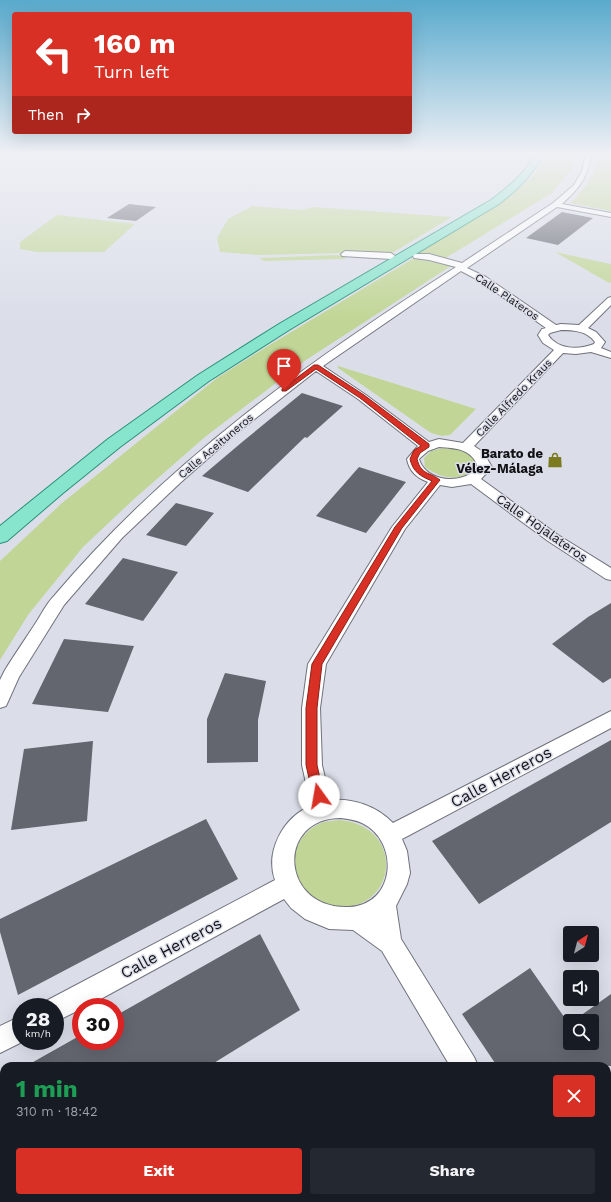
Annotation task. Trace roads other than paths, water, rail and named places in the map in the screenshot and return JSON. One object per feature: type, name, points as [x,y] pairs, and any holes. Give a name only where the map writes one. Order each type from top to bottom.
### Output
[{"type":"main road","points":[[0,537],[49,493],[145,419],[234,358],[481,209]]},
{"type":"street","name":"Calle Aceituneros","points":[[0,701],[11,675],[58,601],[117,535],[175,480],[228,434],[316,366],[550,209]]},
{"type":"street","points":[[579,209],[611,215]]},
{"type":"street","points":[[344,254],[391,256]]},
{"type":"street","name":"Calle Plateros","points":[[417,256],[429,257],[462,267],[483,279],[553,328]]},
{"type":"street","points":[[581,329],[611,300]]},
{"type":"street","points":[[571,327],[581,329],[597,337],[600,342],[598,346],[583,351],[561,349],[544,340],[543,336],[546,331],[553,328],[571,327]]},
{"type":"street","name":"Calle Alfredo Kraus","points":[[466,447],[561,349]]},
{"type":"street","points":[[592,349],[611,355]]},
{"type":"street","points":[[316,366],[362,397],[426,446]]},
{"type":"street","points":[[439,443],[466,447],[476,452],[483,459],[485,467],[482,474],[473,479],[462,482],[449,483],[424,475],[416,467],[413,459],[417,452],[426,446],[439,443]]},
{"type":"street","name":"Calle Hojalateros","points":[[473,479],[553,538],[611,575]]},
{"type":"street","points":[[322,811],[312,765],[312,708],[317,664],[399,527],[437,480]]},
{"type":"street","name":"Calle Herreros","points":[[390,835],[611,719]]},
{"type":"street","points":[[341,808],[360,812],[377,821],[390,835],[398,852],[400,870],[396,888],[384,904],[371,913],[356,918],[335,919],[315,913],[299,901],[288,885],[282,866],[284,848],[292,832],[306,819],[322,811],[341,808]]},
{"type":"street","name":"Calle Herreros","points":[[64,1005],[288,885]]},
{"type":"street","points":[[384,904],[390,943]]},
{"type":"street","points":[[356,918],[390,943],[463,1062]]},
{"type":"street","points":[[0,1040],[12,1034]]},
{"type":"place","name":"Barato de Vélez-Málaga","points":[[555,460]]}]
